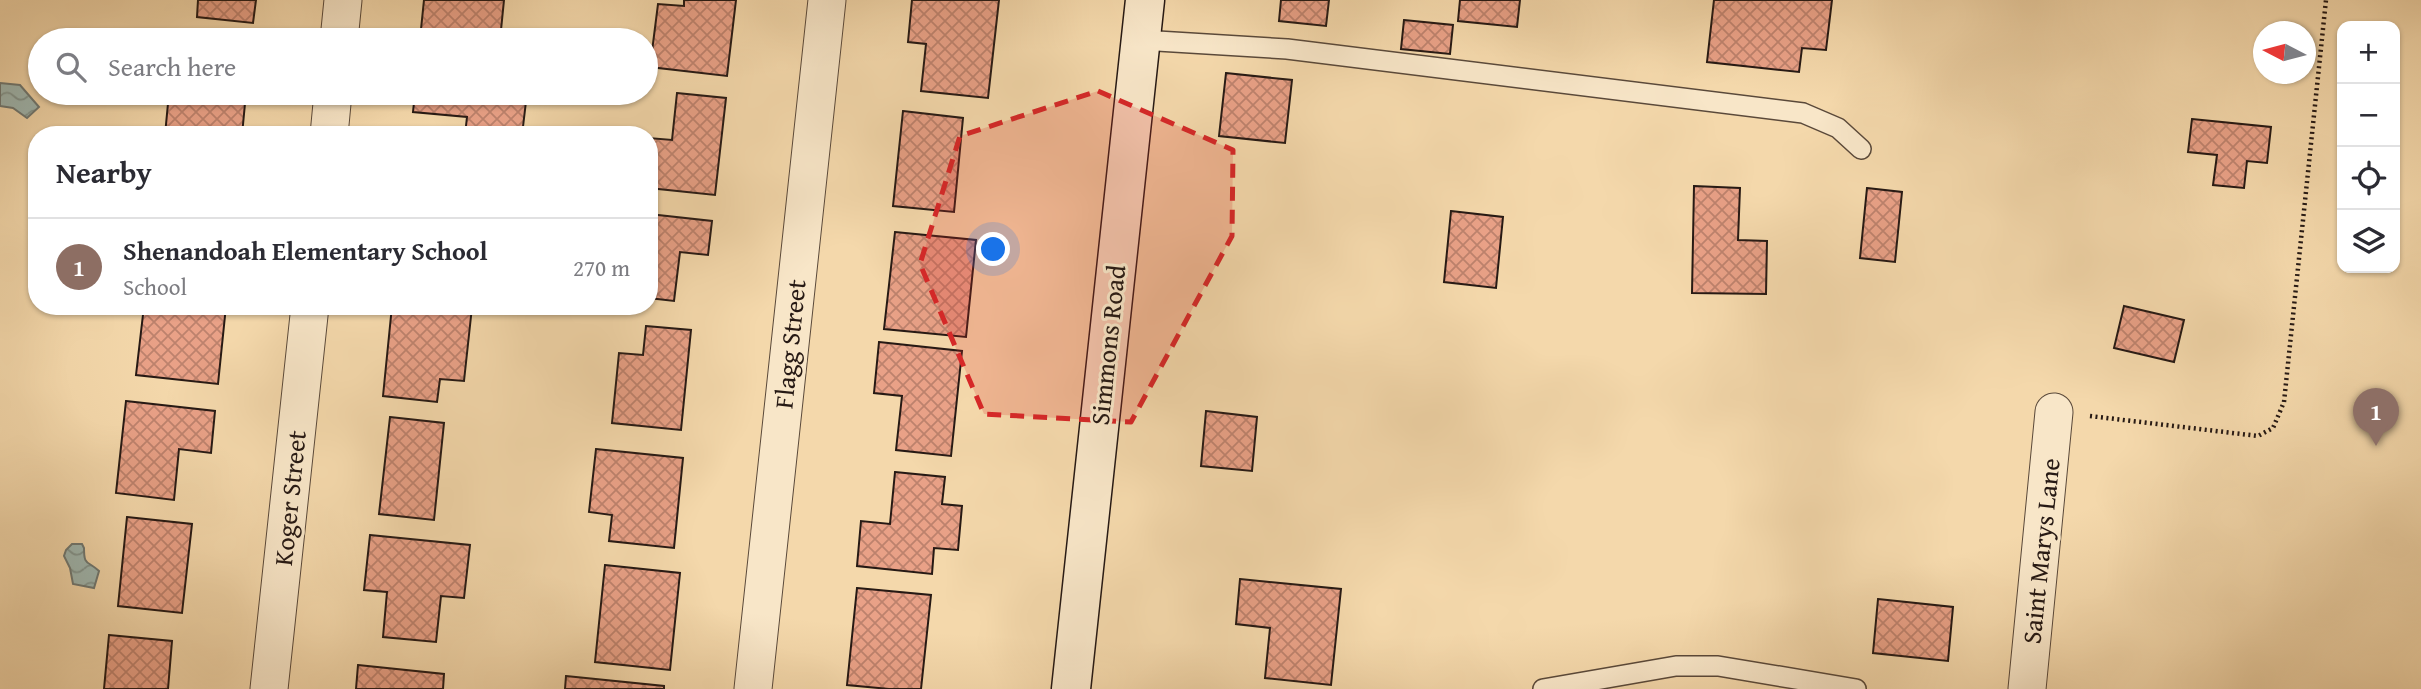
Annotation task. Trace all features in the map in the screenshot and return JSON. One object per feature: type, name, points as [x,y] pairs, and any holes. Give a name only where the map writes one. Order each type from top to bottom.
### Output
[{"type":"street","points":[[340,28],[343,0]]},
{"type":"street","name":"Flagg Street","points":[[753,689],[827,0]]},
{"type":"street","name":"Simmons Road","points":[[1071,689],[1145,0]]},
{"type":"street","points":[[330,126],[332,105]]},
{"type":"street","name":"Koger Street","points":[[269,689],[309,315]]},
{"type":"street","name":"Saint Marys Lane","points":[[2027,689],[2054,412]]},
{"type":"lane","points":[[1141,40],[1287,50],[1803,113],[1838,128],[1861,149]]},
{"type":"lane","points":[[1543,689],[1676,666],[1718,666],[1856,689]]},
{"type":"path","points":[[2054,412],[2258,436],[2273,428],[2284,402],[2326,0]]},
{"type":"highlighted area","points":[[1098,91],[1233,150],[1232,236],[1131,422],[984,414],[920,264],[960,136]]},
{"type":"water","points":[[0,83],[20,85],[28,94],[28,105],[39,107],[27,118],[13,108],[0,106]]},
{"type":"water","points":[[72,544],[82,544],[87,562],[99,571],[94,588],[73,584],[64,556]]},
{"type":"building","points":[[198,0],[256,0],[253,23],[197,17]]},
{"type":"building","points":[[424,0],[504,0],[501,28],[421,28]]},
{"type":"building","points":[[684,0],[736,0],[727,76],[658,68],[658,28],[655,28],[658,4],[684,6]]},
{"type":"building","points":[[912,0],[999,0],[988,98],[921,91],[926,44],[908,42]]},
{"type":"building","points":[[1281,0],[1329,0],[1326,26],[1279,21]]},
{"type":"building","points":[[1460,0],[1520,0],[1517,27],[1458,21]]},
{"type":"building","points":[[1714,0],[1832,0],[1826,50],[1802,48],[1799,72],[1707,62]]},
{"type":"building","points":[[1404,20],[1453,25],[1450,54],[1401,49]]},
{"type":"building","points":[[1226,73],[1292,80],[1285,143],[1219,136]]},
{"type":"building","points":[[677,93],[726,98],[715,195],[658,189],[658,139],[672,140]]},
{"type":"building","points":[[168,105],[245,105],[243,126],[166,126]]},
{"type":"building","points":[[414,105],[526,105],[523,126],[466,126],[467,117],[413,112]]},
{"type":"building","points":[[903,111],[963,118],[954,212],[893,206]]},
{"type":"building","points":[[2192,119],[2271,127],[2267,163],[2247,161],[2244,188],[2213,185],[2217,155],[2188,152]]},
{"type":"building","points":[[1694,186],[1740,188],[1738,240],[1767,241],[1766,294],[1692,293]]},
{"type":"building","points":[[1867,188],[1902,192],[1895,262],[1860,258]]},
{"type":"building","points":[[1451,211],[1503,217],[1496,288],[1444,282]]},
{"type":"building","points":[[658,215],[712,221],[708,255],[680,252],[674,301],[658,299]]},
{"type":"building","points":[[895,232],[976,240],[966,337],[884,329]]},
{"type":"building","points":[[2124,306],[2184,320],[2174,362],[2114,348]]},
{"type":"building","points":[[143,315],[225,315],[218,384],[136,375]]},
{"type":"building","points":[[391,315],[471,315],[464,381],[440,379],[437,402],[383,396]]},
{"type":"building","points":[[646,326],[691,330],[681,430],[612,423],[619,353],[643,355]]},
{"type":"building","points":[[879,342],[962,351],[951,456],[896,450],[902,396],[874,393]]},
{"type":"building","points":[[126,401],[215,411],[211,453],[179,449],[174,500],[116,493]]},
{"type":"building","points":[[1206,411],[1257,417],[1252,471],[1201,466]]},
{"type":"building","points":[[390,417],[444,423],[434,520],[379,514]]},
{"type":"building","points":[[596,449],[683,458],[674,548],[609,541],[612,515],[589,512]]},
{"type":"building","points":[[895,472],[945,477],[942,504],[962,506],[958,550],[934,548],[932,574],[857,566],[861,521],[890,524]]},
{"type":"building","points":[[127,517],[192,524],[182,613],[118,606]]},
{"type":"building","points":[[370,535],[470,545],[464,598],[441,596],[436,642],[383,637],[387,592],[364,590]]},
{"type":"building","points":[[605,565],[680,573],[670,670],[595,662]]},
{"type":"building","points":[[1240,579],[1341,589],[1331,685],[1265,678],[1270,628],[1236,624]]},
{"type":"building","points":[[857,588],[931,595],[921,689],[847,685]]},
{"type":"building","points":[[1878,599],[1953,607],[1948,661],[1873,653]]},
{"type":"building","points":[[109,635],[172,641],[168,689],[104,689]]},
{"type":"building","points":[[358,665],[444,674],[443,689],[356,689]]},
{"type":"building","points":[[566,676],[664,686],[664,689],[565,689]]},
{"type":"place","name":"Shenandoah Elementary School","points":[[2376,446]]}]
